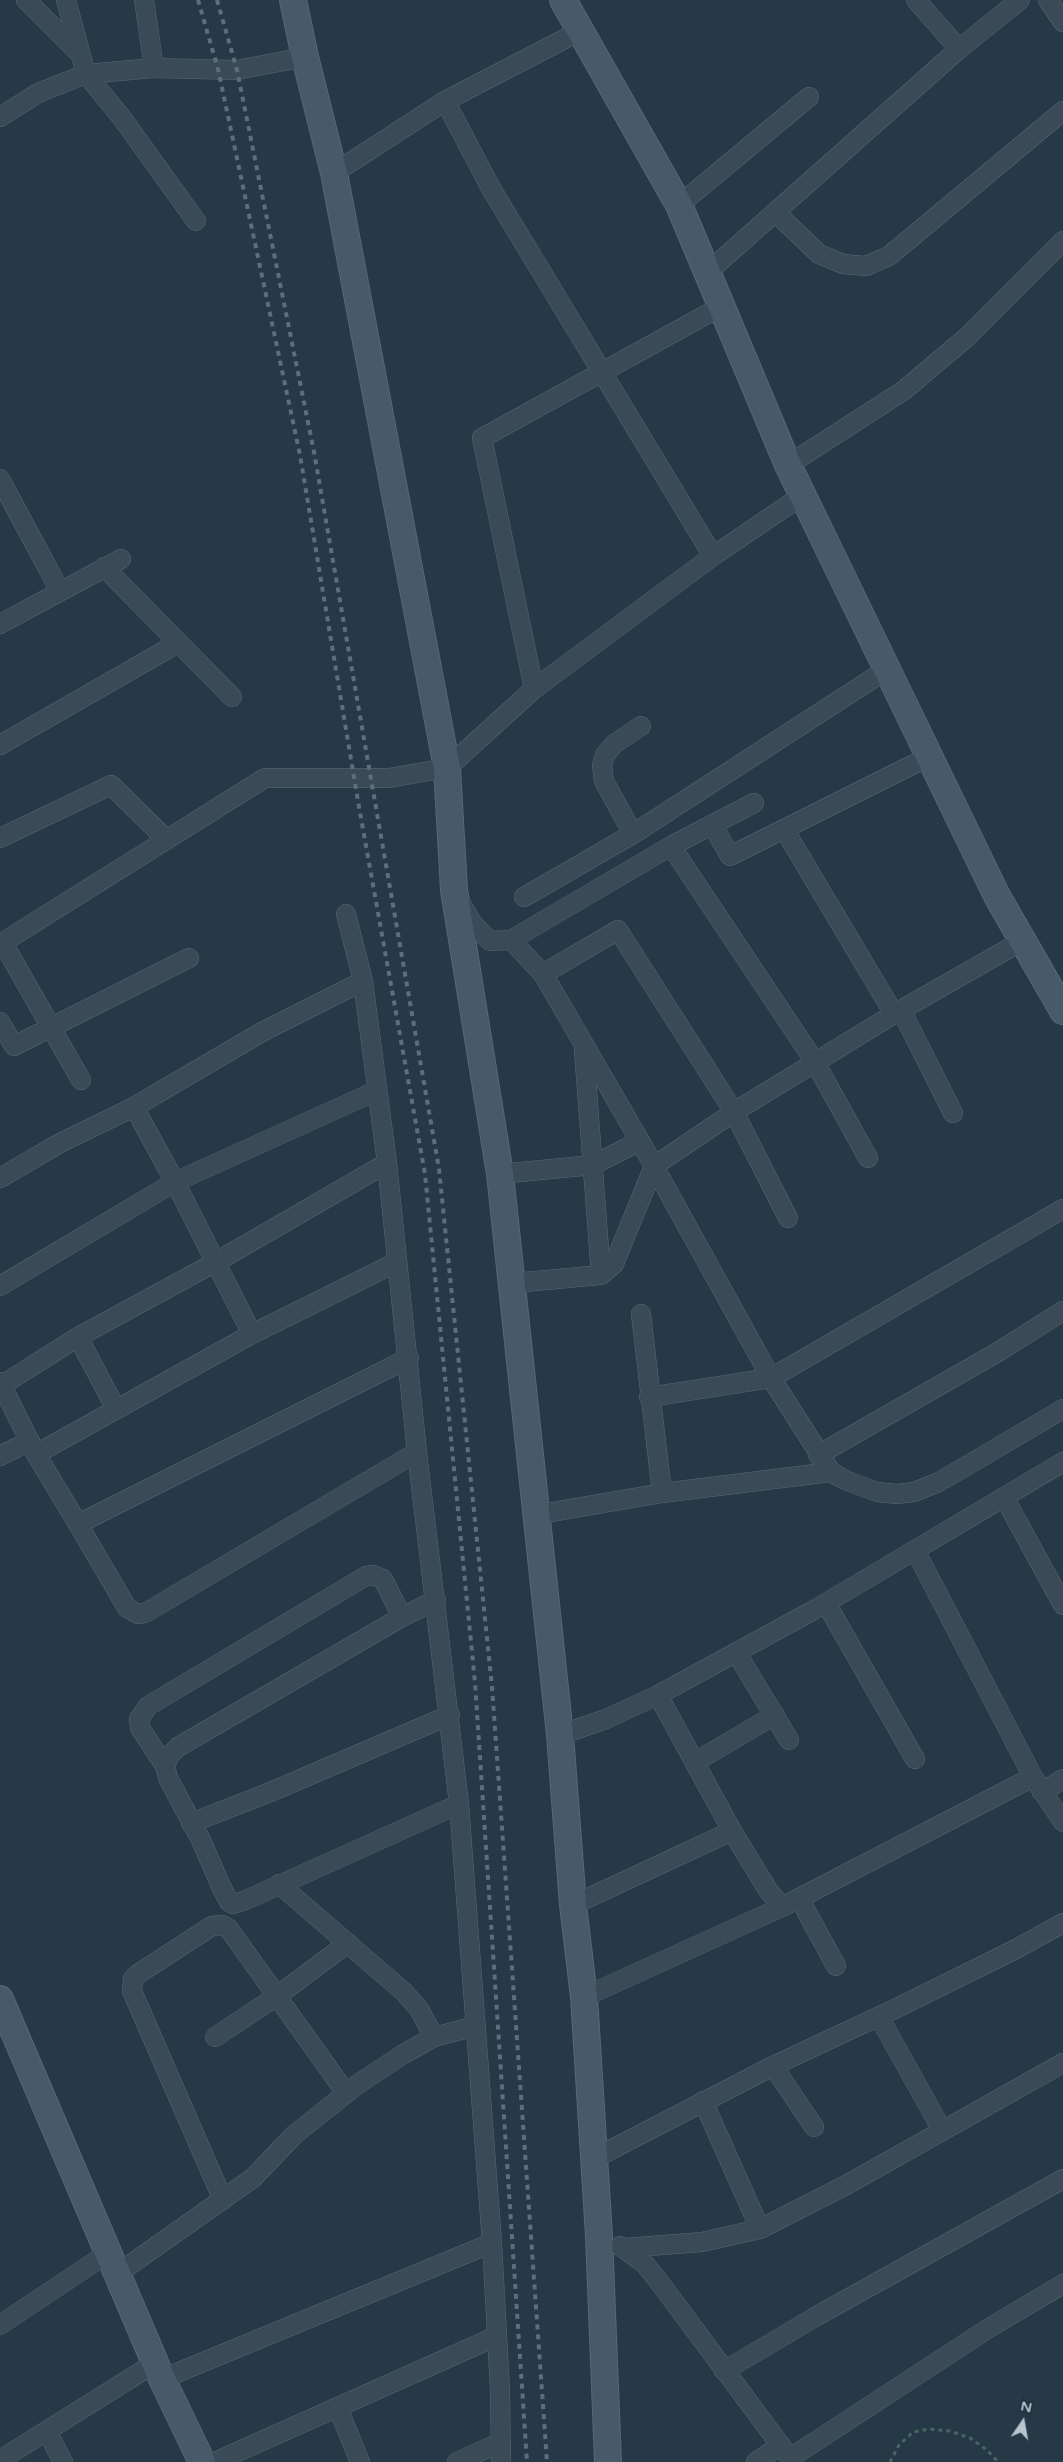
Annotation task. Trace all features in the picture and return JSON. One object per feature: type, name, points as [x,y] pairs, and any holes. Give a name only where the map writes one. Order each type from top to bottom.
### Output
[{"type":"street","points":[[26,0],[81,55]]},
{"type":"street","points":[[66,0],[86,74],[122,118],[196,221]]},
{"type":"street","points":[[144,0],[154,68]]},
{"type":"street","points":[[293,0],[334,173],[447,768],[454,890],[500,1174],[560,1735],[573,1905],[584,1997],[599,2236],[608,2462]]},
{"type":"street","points":[[563,0],[680,206],[709,271],[788,465],[844,578],[928,757],[1022,941],[1063,1011]]},
{"type":"street","points":[[916,0],[959,49]]},
{"type":"street","points":[[709,271],[959,49],[1020,0]]},
{"type":"street","points":[[1048,0],[1063,22]]},
{"type":"street","points":[[334,173],[445,101],[580,32]]},
{"type":"street","points":[[0,116],[38,93],[86,74],[154,68],[236,70],[305,57]]},
{"type":"street","points":[[680,206],[808,97]]},
{"type":"street","points":[[445,101],[492,190],[713,556]]},
{"type":"street","points":[[775,212],[819,254],[843,264],[866,266],[889,256],[1063,111]]},
{"type":"street","points":[[788,465],[903,390],[967,337],[1063,242]]},
{"type":"street","points":[[534,688],[482,438],[722,306]]},
{"type":"street","points":[[2,491],[60,591]]},
{"type":"street","points":[[81,1080],[1,944],[265,778],[389,778],[447,768],[534,688],[713,556],[803,495]]},
{"type":"street","points":[[0,624],[112,563],[178,642],[232,697]]},
{"type":"street","points":[[0,745],[178,642]]},
{"type":"street","points":[[524,897],[633,834],[886,670]]},
{"type":"street","points":[[633,834],[604,782],[602,765],[604,755],[614,744],[641,726]]},
{"type":"street","points":[[712,826],[730,856],[928,757]]},
{"type":"street","points":[[0,838],[111,785],[167,840]]},
{"type":"street","points":[[454,890],[473,924],[490,941],[511,940],[672,846],[754,803]]},
{"type":"street","points":[[784,829],[898,1012],[953,1113]]},
{"type":"street","points":[[672,846],[815,1062],[868,1158]]},
{"type":"street","points":[[346,914],[363,981],[387,1164],[417,1452],[450,1715],[459,1804],[492,2243],[501,2462]]},
{"type":"street","points":[[543,974],[618,930],[734,1112],[788,1218]]},
{"type":"street","points":[[511,940],[543,974],[640,1141],[771,1378],[818,1455],[831,1472],[845,1480],[877,1492],[897,1494],[914,1492],[939,1482],[1063,1409]]},
{"type":"street","points":[[513,1283],[601,1275],[614,1264],[654,1166],[734,1112],[815,1062],[1022,941]]},
{"type":"street","points":[[0,1022],[7,1050],[52,1029],[188,958]]},
{"type":"street","points":[[0,1178],[60,1143],[134,1107],[262,1032],[363,981]]},
{"type":"street","points":[[583,1045],[601,1275]]},
{"type":"street","points":[[0,1286],[175,1182],[376,1091]]},
{"type":"street","points":[[134,1107],[175,1182],[252,1334]]},
{"type":"street","points":[[500,1174],[593,1164],[640,1141]]},
{"type":"street","points":[[387,1164],[78,1338],[1,1384],[33,1447],[126,1608],[138,1614],[145,1613],[417,1452]]},
{"type":"street","points":[[649,1397],[771,1378],[1063,1209]]},
{"type":"street","points":[[0,1456],[33,1447],[116,1410],[252,1334],[398,1262]]},
{"type":"street","points":[[818,1455],[998,1352],[1063,1311]]},
{"type":"street","points":[[641,1314],[649,1397],[662,1493]]},
{"type":"street","points":[[78,1338],[116,1410]]},
{"type":"street","points":[[78,1524],[408,1358]]},
{"type":"street","points":[[560,1735],[613,1716],[658,1695],[826,1603],[1063,1462]]},
{"type":"street","points":[[535,1515],[662,1493],[831,1472]]},
{"type":"street","points":[[1004,1497],[1063,1605]]},
{"type":"street","points":[[915,1550],[1037,1784],[1063,1822]]},
{"type":"street","points":[[402,1617],[383,1580],[373,1575],[366,1576],[148,1706],[139,1719],[140,1728],[165,1766],[168,1778],[229,1902],[237,1904],[459,1804]]},
{"type":"street","points":[[165,1766],[169,1756],[178,1747],[402,1617],[436,1600]]},
{"type":"street","points":[[826,1603],[915,1758]]},
{"type":"street","points":[[736,1652],[775,1715],[788,1740]]},
{"type":"street","points":[[658,1695],[732,1830],[768,1890],[782,1907]]},
{"type":"street","points":[[191,1823],[273,1791],[450,1715]]},
{"type":"street","points":[[695,1762],[775,1715]]},
{"type":"street","points":[[584,1997],[782,1907],[1037,1784],[1063,1779]]},
{"type":"street","points":[[573,1905],[732,1830]]},
{"type":"street","points":[[279,1884],[348,1942],[412,2000],[426,2019],[434,2037]]},
{"type":"street","points":[[799,1898],[836,1966]]},
{"type":"street","points":[[593,2160],[703,2101],[1016,1949],[1063,1923]]},
{"type":"street","points":[[223,2200],[136,2000],[131,1985],[143,1970],[212,1926],[222,1925],[229,1929],[346,2093]]},
{"type":"street","points":[[215,2037],[277,1996],[348,1942]]},
{"type":"street","points":[[0,1999],[158,2371],[202,2462]]},
{"type":"street","points":[[879,2016],[942,2130]]},
{"type":"street","points":[[0,2325],[113,2264],[223,2200],[253,2178],[294,2134],[346,2093],[402,2054],[434,2037],[476,2026]]},
{"type":"street","points":[[624,2248],[702,2242],[760,2229],[848,2184],[1063,2063]]},
{"type":"street","points":[[773,2066],[814,2127]]},
{"type":"street","points":[[703,2101],[760,2229]]},
{"type":"street","points":[[724,2371],[815,2317],[1063,2180]]},
{"type":"street","points":[[599,2236],[624,2248],[644,2263],[788,2455]]},
{"type":"street","points":[[0,2460],[46,2431],[158,2371],[492,2243]]},
{"type":"street","points":[[756,2462],[788,2455],[1001,2320],[1063,2284]]},
{"type":"street","points":[[215,2462],[497,2336]]},
{"type":"street","points":[[338,2408],[360,2462]]},
{"type":"street","points":[[46,2431],[63,2462]]},
{"type":"street","points":[[457,2462],[500,2442]]},
{"type":"path","points":[[890,2462],[899,2446],[913,2432],[929,2429],[950,2431],[970,2438],[987,2450],[998,2462]]},
{"type":"railway","points":[[198,0],[218,69],[300,455],[359,807],[425,1174],[475,1683],[527,2462]]},
{"type":"railway","points":[[217,0],[237,70],[314,452],[439,1169],[492,1687],[547,2462]]}]
